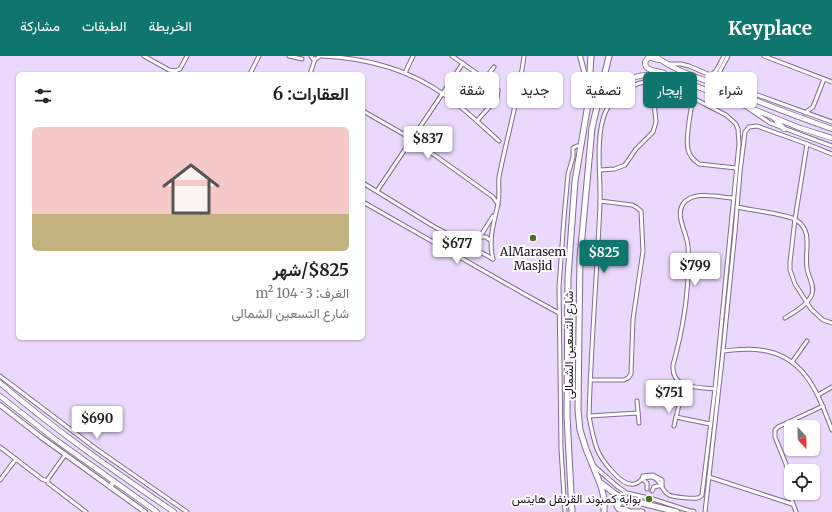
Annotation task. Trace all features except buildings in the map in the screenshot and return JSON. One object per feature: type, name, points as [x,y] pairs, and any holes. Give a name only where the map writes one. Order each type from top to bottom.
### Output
[{"type":"main road","name":"شارع التسعين الشمالى","points":[[590,56],[590,72]]},
{"type":"main road","name":"شارع التسعين الشمالى","points":[[605,72],[609,56]]},
{"type":"main road","points":[[655,56],[667,64],[762,104],[810,122],[832,128]]},
{"type":"main road","points":[[660,72],[648,69],[645,65],[646,60],[649,58],[662,61]]},
{"type":"main road","points":[[762,104],[765,98]]},
{"type":"main road","name":"شارع التسعين الشمالى","points":[[572,512],[567,416],[567,291],[574,193],[587,108]]},
{"type":"main road","name":"شارع التسعين الشمالى","points":[[596,108],[591,135],[581,249],[579,292],[579,421],[581,437],[600,482],[604,498],[604,512]]},
{"type":"main road","points":[[750,108],[817,134],[832,138]]},
{"type":"main road","points":[[773,117],[784,129]]},
{"type":"main road","points":[[807,130],[811,128],[810,122]]},
{"type":"main road","points":[[817,134],[816,129],[820,125]]},
{"type":"main road","points":[[568,277],[573,281],[580,278]]},
{"type":"main road","points":[[567,291],[574,289],[579,292]]},
{"type":"main road","points":[[0,383],[34,412],[101,462],[174,512]]},
{"type":"main road","points":[[0,396],[56,440],[158,512]]},
{"type":"main road","points":[[110,487],[114,481]]},
{"type":"main road","points":[[600,482],[614,493],[631,501],[658,506],[677,512]]},
{"type":"main road","points":[[631,501],[620,502],[617,505],[619,509],[626,510],[628,512],[642,512]]},
{"type":"street","points":[[144,56],[173,71],[180,69],[187,56]]},
{"type":"street","points":[[251,72],[259,56]]},
{"type":"street","points":[[289,56],[302,59]]},
{"type":"street","points":[[311,56],[315,59]]},
{"type":"street","points":[[311,72],[315,59],[321,56],[364,61],[405,73],[443,94],[500,141]]},
{"type":"street","points":[[364,61],[365,56]]},
{"type":"street","points":[[405,73],[413,56]]},
{"type":"street","points":[[452,56],[475,72]]},
{"type":"street","points":[[473,248],[494,215],[498,204],[499,178],[522,76],[524,56]]},
{"type":"street","points":[[580,56],[585,72]]},
{"type":"street","points":[[715,72],[724,56]]},
{"type":"street","points":[[720,72],[728,56]]},
{"type":"street","points":[[764,56],[832,82]]},
{"type":"street","points":[[377,191],[463,63]]},
{"type":"street","points":[[667,64],[681,64],[705,73]]},
{"type":"street","points":[[491,72],[494,68]]},
{"type":"street","points":[[805,113],[813,107],[824,79]]},
{"type":"street","points":[[643,82],[624,90],[613,101],[605,112],[601,127],[600,201],[589,416],[594,442],[598,451],[607,466],[618,477],[629,484],[634,484],[642,479],[652,478],[658,480],[667,493],[671,496],[695,499],[700,497],[702,492],[715,389],[739,137],[736,124],[726,114],[697,100]]},
{"type":"street","points":[[757,95],[832,122]]},
{"type":"street","points":[[813,107],[816,117]]},
{"type":"street","points":[[476,121],[487,108]]},
{"type":"street","points":[[600,170],[615,170],[627,163],[640,145],[653,132],[656,122],[655,108]]},
{"type":"street","points":[[692,108],[687,143],[690,156],[699,164],[736,168]]},
{"type":"street","points":[[748,108],[764,119],[784,129],[832,146]]},
{"type":"street","points":[[365,112],[412,139],[493,197],[498,204]]},
{"type":"street","points":[[705,512],[723,351],[744,134],[749,127],[757,126],[832,154]]},
{"type":"street","points":[[807,144],[795,219],[790,270],[795,284],[806,302],[818,317],[832,323]]},
{"type":"street","points":[[565,512],[561,449],[559,283],[568,174],[573,159],[573,148],[581,146]]},
{"type":"street","points":[[365,184],[433,226],[493,259],[490,248],[494,215]]},
{"type":"street","points":[[715,389],[686,386],[679,383],[672,371],[684,321],[688,278],[688,245],[680,213],[684,203],[693,197],[733,198]]},
{"type":"street","points":[[591,380],[624,380],[631,374],[633,319],[643,251],[641,211],[632,205],[600,201]]},
{"type":"street","points":[[365,203],[559,313]]},
{"type":"street","points":[[737,207],[795,219],[802,226],[808,242],[807,269],[813,291],[811,297],[806,302],[785,318]]},
{"type":"street","points":[[480,237],[486,237],[491,241]]},
{"type":"street","points":[[792,362],[807,341]]},
{"type":"street","points":[[723,351],[760,350],[778,354],[792,362],[805,373],[818,395],[832,430]]},
{"type":"street","points":[[0,376],[95,448],[155,491],[188,512]]},
{"type":"street","points":[[818,395],[832,387]]},
{"type":"street","points":[[637,401],[639,423]]},
{"type":"street","points":[[0,405],[40,437],[145,512]]},
{"type":"street","points":[[674,426],[679,405]]},
{"type":"street","points":[[796,512],[792,504],[787,469],[775,437],[775,433],[778,427],[823,406]]},
{"type":"street","points":[[589,416],[638,413]]},
{"type":"street","points":[[676,417],[710,424]]},
{"type":"street","points":[[0,447],[42,479],[47,481],[49,485],[86,512]]},
{"type":"street","points":[[47,481],[66,455]]},
{"type":"street","points":[[0,480],[16,459]]},
{"type":"street","points":[[592,465],[621,489],[631,494],[650,498],[693,512]]},
{"type":"street","points":[[709,477],[792,504]]},
{"type":"street","points":[[642,479],[647,483],[645,497]]},
{"type":"street","points":[[650,498],[654,487],[662,485]]},
{"type":"place","name":"AlMarasem Masjid","points":[[533,238]]},
{"type":"place","name":"بوابة كمبوند القرنفل هايتس","points":[[649,499]]}]
